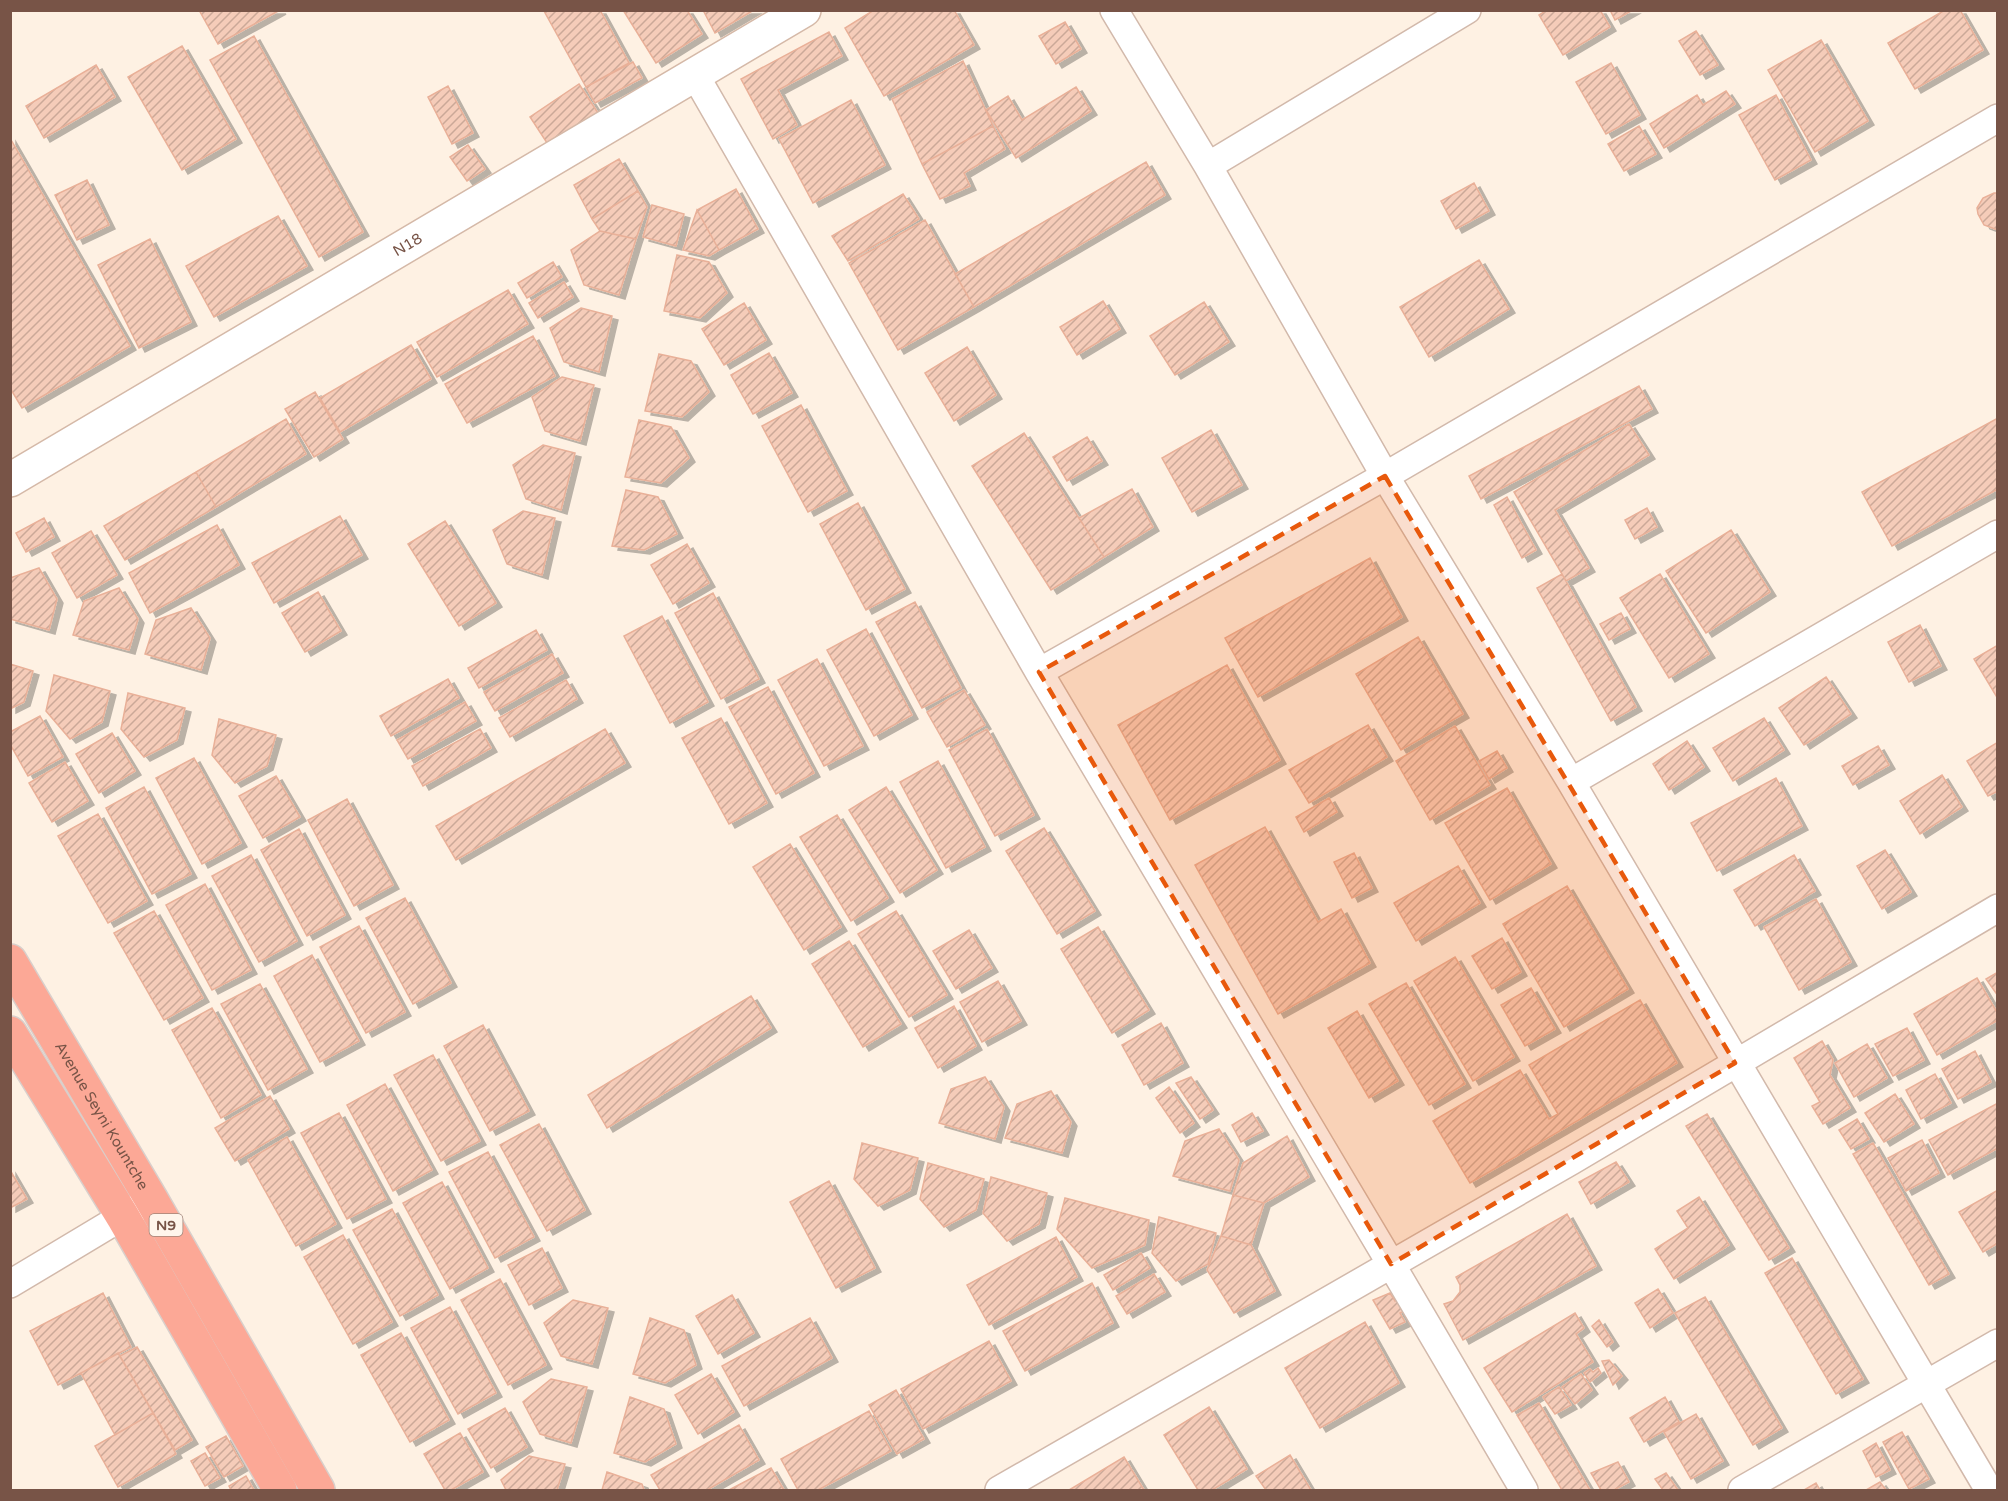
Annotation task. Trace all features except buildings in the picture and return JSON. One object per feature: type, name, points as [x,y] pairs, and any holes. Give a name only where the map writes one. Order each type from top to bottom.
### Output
[{"type":"highway","name":"Avenue Seyni Kountche","points":[[10,961],[151,1199],[318,1491]]},
{"type":"highway","name":"N9","points":[[10,1033],[123,1217],[280,1491]]},
{"type":"main road","name":"N18","points":[[10,480],[804,10]]},
{"type":"street","points":[[1114,10],[1208,166],[1385,476],[1571,782],[1989,1491]]},
{"type":"street","points":[[1208,166],[1467,10]]},
{"type":"street","points":[[695,75],[1039,672],[1524,1491]]},
{"type":"street","points":[[1039,672],[1385,476],[1998,118]]},
{"type":"street","points":[[1571,782],[1998,534]]},
{"type":"street","points":[[999,1491],[1570,1161],[1998,908]]},
{"type":"street","points":[[10,1284],[151,1199]]},
{"type":"street","points":[[1742,1491],[1998,1343]]},
{"type":"highlighted area","points":[[1385,476],[1735,1063],[1391,1264],[1039,672]]}]
